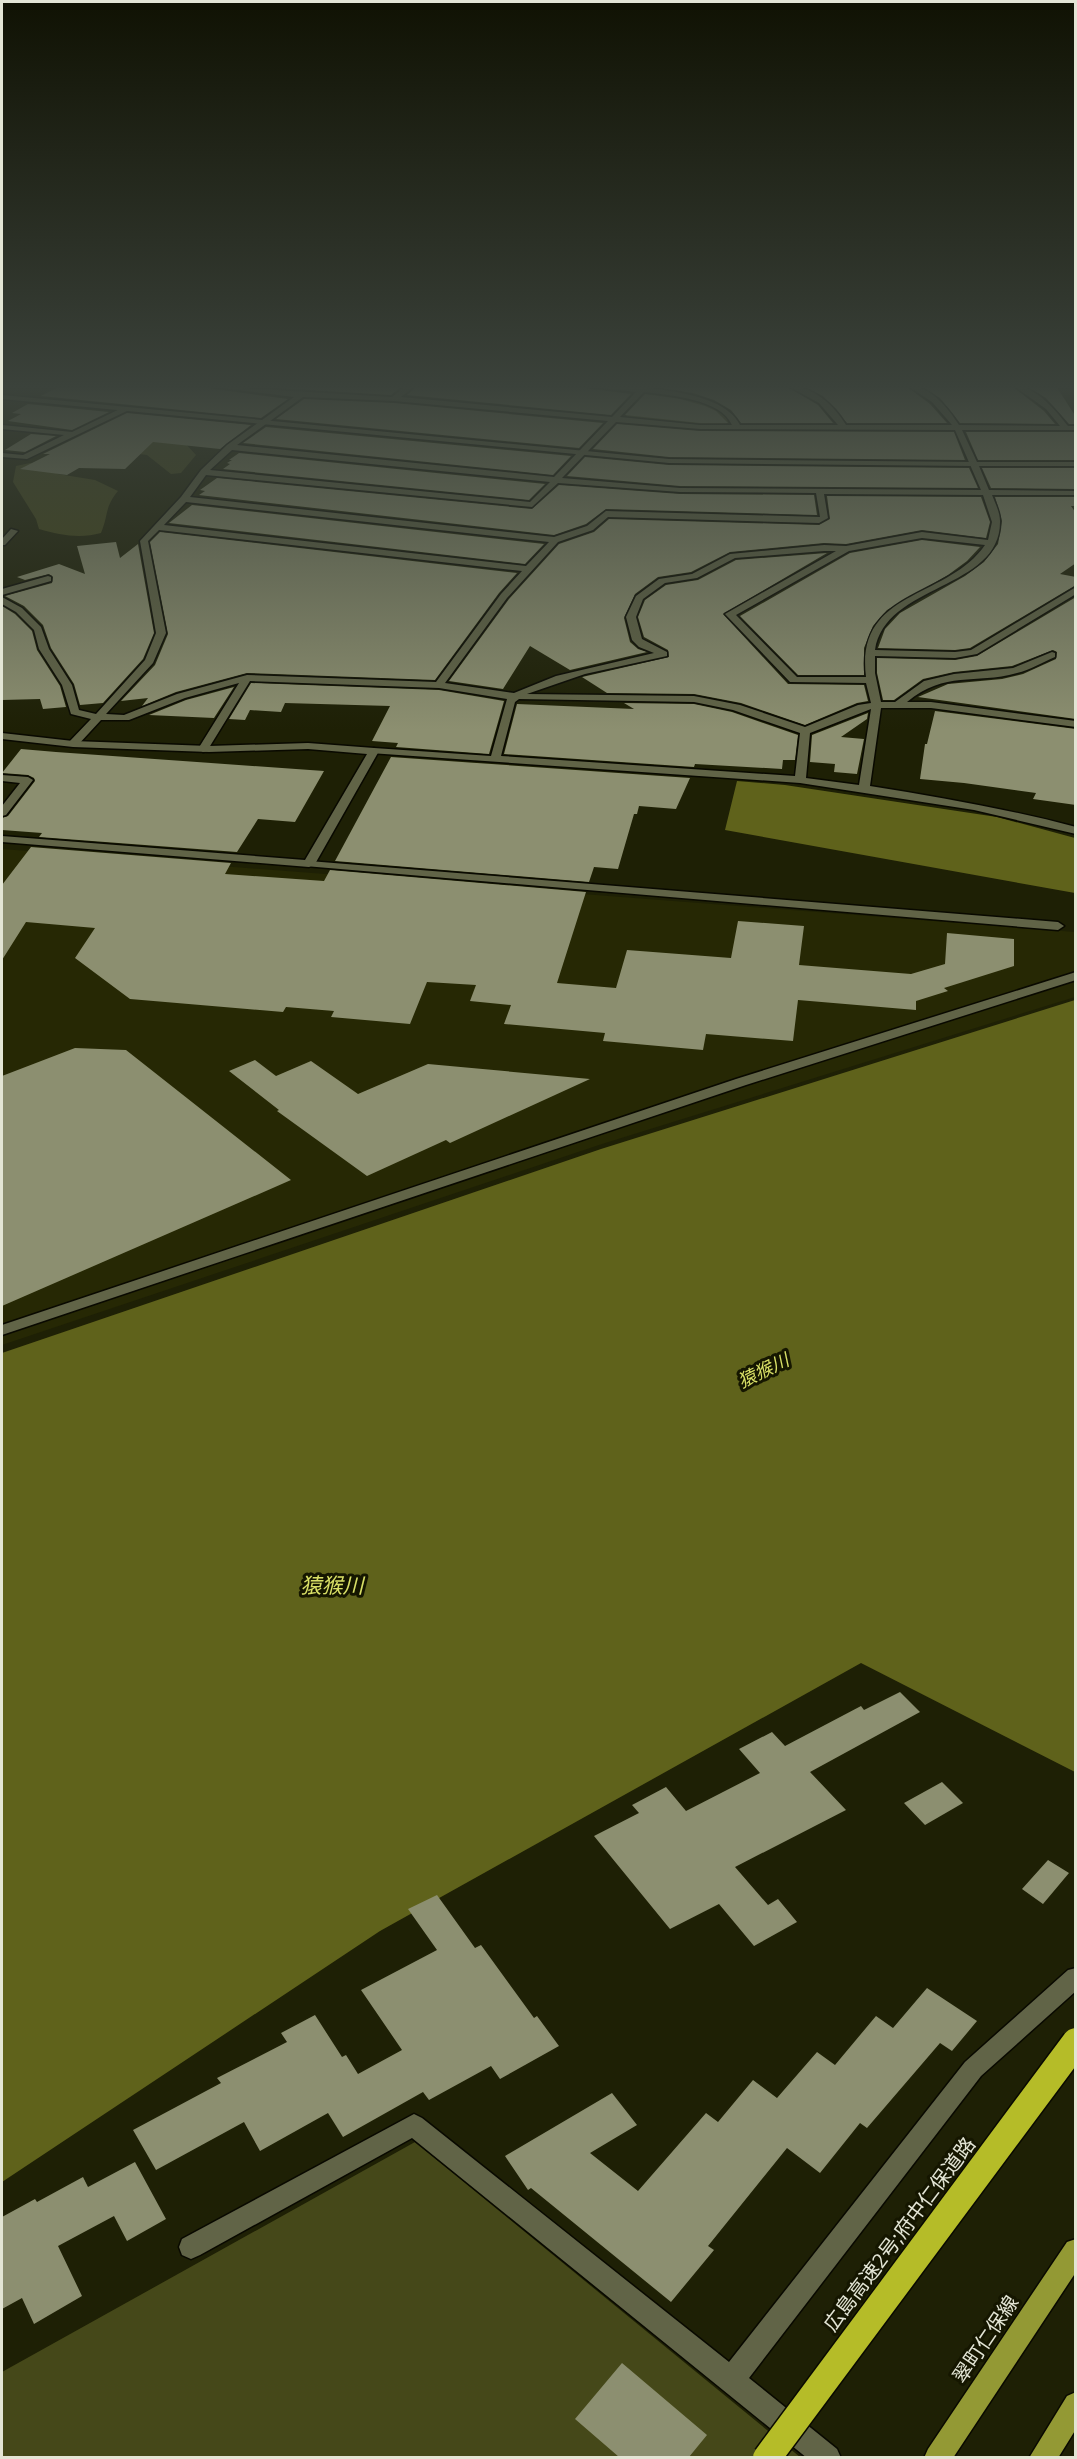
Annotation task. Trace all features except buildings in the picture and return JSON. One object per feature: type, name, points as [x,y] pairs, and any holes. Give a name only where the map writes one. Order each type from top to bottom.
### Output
[{"type":"highway","name":"広島高速2号;府中仁保道路","points":[[766,2457],[1076,2042]]},
{"type":"main road","name":"翠町仁保線","points":[[937,2457],[1076,2250]]},
{"type":"main road","points":[[1042,2457],[1076,2405]]},
{"type":"street","points":[[73,744],[150,661],[161,633],[144,541],[182,501]]},
{"type":"street","points":[[200,501],[555,540],[590,528],[606,514],[819,520],[824,518],[821,501]]},
{"type":"street","points":[[490,501],[532,505],[536,501]]},
{"type":"street","points":[[864,789],[877,705],[871,680],[869,653],[878,627],[893,611],[972,565],[990,547],[996,520],[988,501]]},
{"type":"street","points":[[158,527],[528,569]]},
{"type":"street","points":[[2,543],[14,531]]},
{"type":"street","points":[[495,760],[510,701],[515,696],[535,686],[563,678],[664,654],[642,645],[637,640],[631,617],[639,598],[662,581],[694,576],[733,556],[824,548],[846,549],[922,535],[991,543]]},
{"type":"street","points":[[439,685],[504,596],[555,540]]},
{"type":"street","points":[[846,549],[730,614],[794,680],[871,680]]},
{"type":"street","points":[[2,592],[48,579]]},
{"type":"street","points":[[869,653],[955,655],[974,652],[1076,590]]},
{"type":"street","points":[[2,600],[19,610],[38,629],[44,649],[67,685],[75,712],[97,717],[125,718],[181,696],[247,678],[439,685],[467,692],[515,696],[694,699],[753,712],[805,731],[862,707],[877,705],[931,705],[1076,724]]},
{"type":"street","points":[[897,705],[928,683],[947,678],[1015,671],[1052,655]]},
{"type":"street","points":[[203,749],[247,678]]},
{"type":"street","points":[[800,780],[805,731]]},
{"type":"street","points":[[2,736],[73,744],[203,749],[308,746],[800,780],[864,789],[1041,821],[1076,831]]},
{"type":"street","points":[[309,864],[374,751]]},
{"type":"street","points":[[2,778],[28,780],[2,813]]},
{"type":"street","points":[[2,839],[1058,926]]},
{"type":"street","points":[[2,1330],[741,1082],[1076,976]]},
{"type":"street","points":[[731,2380],[973,2069],[1076,1977]]},
{"type":"street","points":[[191,2247],[414,2125],[828,2457]]},
{"type":"shaded area","points":[[25,501],[112,501],[101,533],[85,536],[55,533],[39,529],[36,519]]},
{"type":"shaded area","points":[[2,849],[1075,932],[1075,997],[602,1144],[2,1345]]},
{"type":"shaded area","points":[[415,2142],[800,2457],[2,2457],[2,2372]]},
{"type":"water","points":[[737,781],[785,785],[997,817],[1075,838],[1075,893],[725,830]]},
{"type":"water","name":"猿猴川","points":[[1075,1000],[1075,1772],[861,1663],[380,1931],[2,2182],[2,1353],[601,1149]]}]
